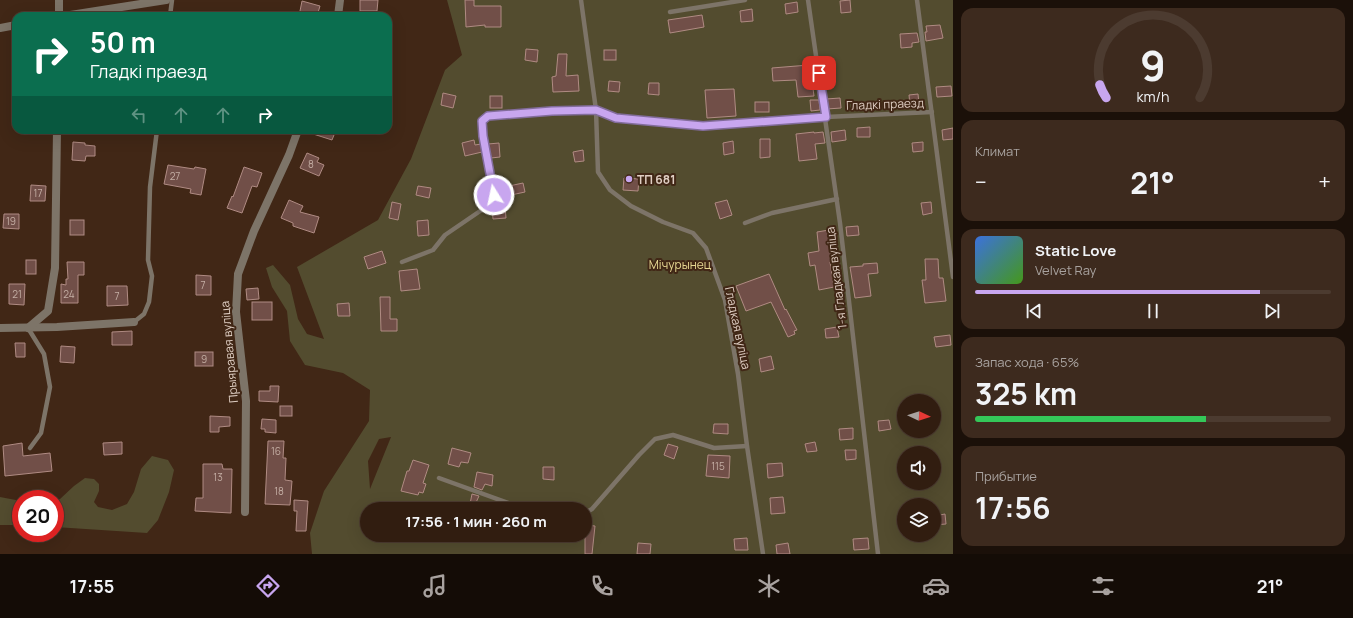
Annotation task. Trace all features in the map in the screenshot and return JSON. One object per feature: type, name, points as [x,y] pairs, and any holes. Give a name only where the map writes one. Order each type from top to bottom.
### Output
[{"type":"street","points":[[59,0],[59,12]]},
{"type":"street","points":[[90,12],[166,0]]},
{"type":"street","points":[[338,12],[340,0]]},
{"type":"street","points":[[0,28],[12,26]]},
{"type":"street","points":[[28,328],[48,310],[55,268],[57,134]]},
{"type":"street","name":"Прыяравая вуліца","points":[[245,512],[246,400],[236,312],[238,274],[254,231],[289,155],[297,134]]},
{"type":"street","points":[[0,328],[28,328],[134,322]]},
{"type":"lane","points":[[170,12],[172,0]]},
{"type":"lane","name":"Гладкая вуліца","points":[[582,0],[596,110],[598,172],[610,190],[631,206],[663,222],[693,233],[706,248],[725,300],[738,374],[747,446],[764,554]]},
{"type":"lane","points":[[670,12],[745,0]]},
{"type":"lane","name":"1-я Гладкая вуліца","points":[[808,0],[837,199],[878,554]]},
{"type":"lane","points":[[917,0],[953,278]]},
{"type":"lane","name":"Гладкі праезд","points":[[402,262],[433,250],[445,235],[486,207],[494,195],[483,136],[482,121],[488,116],[552,111],[596,110],[616,118],[703,126],[826,117],[932,112]]},
{"type":"lane","points":[[134,322],[144,314],[149,302],[152,276],[148,260],[150,187],[157,134]]},
{"type":"lane","points":[[745,223],[772,213],[837,199]]},
{"type":"lane","points":[[28,328],[44,354],[50,388],[41,432],[30,448]]},
{"type":"lane","points":[[592,509],[639,455],[655,440],[673,435],[714,448],[747,446]]},
{"type":"lane","points":[[439,478],[506,502]]},
{"type":"green space","name":"Мічурынец","points":[[447,0],[953,0],[953,554],[312,554],[310,533],[324,491],[369,421],[370,390],[343,373],[305,365],[290,341],[287,311],[272,287],[266,268],[273,265],[290,285],[298,319],[307,334],[324,339],[297,267],[378,220],[411,159],[445,70],[462,55]],"holes":[[[391,437],[370,489],[368,461],[379,439]]]},
{"type":"green space","points":[[152,456],[168,460],[174,470],[169,492],[158,520],[147,533],[64,528],[64,495],[74,486],[85,478],[94,479],[99,484],[99,491],[94,502],[98,507],[112,510],[127,504],[134,492],[141,469]]},
{"type":"green space","points":[[0,497],[12,499],[12,525],[0,525]]},
{"type":"building","points":[[360,0],[378,0],[377,11],[360,11]]},
{"type":"building","points":[[465,0],[474,0],[474,6],[501,6],[501,27],[485,27],[485,25],[466,27]]},
{"type":"building","points":[[850,0],[851,12],[841,13],[840,1]]},
{"type":"building","points":[[302,1],[320,6],[318,12],[300,12]]},
{"type":"building","points":[[797,2],[798,12],[786,14],[785,4]]},
{"type":"building","points":[[752,9],[753,21],[741,22],[740,11]]},
{"type":"building","points":[[702,15],[704,27],[670,33],[668,20]]},
{"type":"building","points":[[940,25],[943,38],[926,41],[926,26]]},
{"type":"building","points":[[917,33],[919,42],[912,43],[912,47],[901,48],[900,34]]},
{"type":"building","points":[[526,49],[538,50],[537,62],[525,60]]},
{"type":"building","points":[[604,50],[616,50],[616,60],[604,60]]},
{"type":"building","points":[[558,54],[567,54],[566,76],[578,75],[579,91],[553,92],[552,77],[556,76]]},
{"type":"building","points":[[809,65],[809,81],[812,81],[814,96],[798,97],[796,80],[773,81],[772,68]]},
{"type":"building","points":[[609,81],[620,82],[619,92],[608,91]]},
{"type":"building","points":[[649,83],[659,83],[659,95],[648,94]]},
{"type":"building","points":[[951,86],[952,96],[937,97],[936,87]]},
{"type":"building","points":[[734,89],[736,116],[707,118],[705,90]]},
{"type":"building","points":[[443,93],[456,96],[453,108],[441,105]]},
{"type":"building","points":[[918,94],[919,104],[910,105],[909,95]]},
{"type":"building","points":[[490,96],[502,96],[502,108],[490,108]]},
{"type":"building","points":[[840,98],[841,108],[827,109],[826,99]]},
{"type":"building","points":[[810,100],[819,100],[820,110],[811,111]]},
{"type":"building","points":[[755,102],[769,102],[769,112],[755,112]]},
{"type":"building","points":[[870,127],[870,137],[857,137],[857,128]]},
{"type":"building","points":[[953,128],[953,139],[943,140],[942,130]]},
{"type":"building","points":[[845,130],[846,140],[832,142],[831,132]]},
{"type":"building","points":[[823,132],[825,143],[815,144],[817,159],[799,161],[796,134]]},
{"type":"building","points":[[313,134],[334,134],[332,140]]},
{"type":"building","points":[[760,139],[770,139],[770,157],[760,158]]},
{"type":"building","points":[[474,140],[475,145],[481,144],[482,152],[465,156],[462,143]]},
{"type":"building","points":[[733,141],[734,153],[724,155],[723,143]]},
{"type":"building","points":[[73,142],[95,146],[95,156],[86,156],[85,161],[72,160]]},
{"type":"building","points":[[923,142],[923,151],[913,152],[912,143]]},
{"type":"building","points":[[499,143],[500,157],[491,158],[488,144]]},
{"type":"building","points":[[583,150],[584,161],[575,162],[573,152]]},
{"type":"building","points":[[307,153],[319,158],[317,162],[324,165],[319,176],[300,168]]},
{"type":"building","points":[[168,165],[194,169],[195,167],[206,169],[201,195],[190,193],[191,189],[164,184]]},
{"type":"building","points":[[244,167],[262,173],[257,187],[252,186],[242,213],[227,208],[232,196],[233,197]]},
{"type":"building","points":[[624,178],[639,179],[638,191],[623,190]]},
{"type":"building","points":[[523,183],[525,192],[511,195],[509,186]]},
{"type":"building","points":[[31,185],[46,186],[45,201],[30,201]]},
{"type":"building","points":[[418,186],[431,188],[429,198],[416,195]]},
{"type":"building","points":[[289,200],[303,206],[300,212],[319,217],[314,233],[293,226],[293,223],[281,218]]},
{"type":"building","points":[[727,200],[732,215],[720,219],[715,203]]},
{"type":"building","points":[[392,202],[401,204],[398,220],[389,218]]},
{"type":"building","points":[[931,202],[932,213],[923,215],[921,203]]},
{"type":"building","points":[[505,206],[506,218],[493,219],[492,207]]},
{"type":"building","points":[[4,214],[19,214],[19,229],[3,228]]},
{"type":"building","points":[[70,220],[84,220],[84,235],[70,235]]},
{"type":"building","points":[[428,220],[429,235],[418,236],[417,221]]},
{"type":"building","points":[[858,226],[859,235],[847,236],[846,227]]},
{"type":"building","points":[[829,230],[831,244],[829,244],[833,262],[830,262],[834,287],[819,290],[815,265],[810,266],[808,253],[819,251],[817,232]]},
{"type":"building","points":[[382,251],[386,263],[368,269],[364,257]]},
{"type":"building","points":[[925,259],[938,259],[939,278],[943,278],[946,301],[925,303],[922,280],[926,280]]},
{"type":"building","points":[[26,260],[36,260],[36,274],[26,274]]},
{"type":"building","points":[[67,262],[84,262],[84,275],[78,275],[78,303],[61,303],[61,284],[66,285],[66,279],[68,279]]},
{"type":"building","points":[[877,263],[878,273],[868,274],[871,296],[855,298],[850,267]]},
{"type":"building","points":[[417,269],[420,289],[401,291],[399,271]]},
{"type":"building","points":[[769,274],[785,310],[786,309],[797,330],[794,331],[795,334],[788,337],[771,302],[746,311],[736,286]]},
{"type":"building","points":[[196,275],[211,276],[211,295],[196,295]]},
{"type":"building","points":[[9,284],[25,284],[24,305],[9,304]]},
{"type":"building","points":[[107,286],[127,286],[128,305],[107,306]]},
{"type":"building","points":[[258,288],[259,299],[247,300],[246,289]]},
{"type":"building","points":[[380,297],[390,297],[390,319],[397,319],[397,331],[381,331]]},
{"type":"building","points":[[252,302],[272,302],[272,320],[252,320]]},
{"type":"building","points":[[349,303],[350,316],[338,316],[337,304]]},
{"type":"building","points":[[837,327],[839,337],[826,338],[825,329]]},
{"type":"building","points":[[132,331],[132,345],[112,345],[112,332]]},
{"type":"building","points":[[950,335],[951,345],[936,347],[934,337]]},
{"type":"building","points":[[15,343],[25,343],[25,357],[16,357]]},
{"type":"building","points":[[61,346],[75,347],[74,363],[60,362]]},
{"type":"building","points":[[195,352],[213,352],[213,366],[195,366]]},
{"type":"building","points":[[771,356],[774,369],[761,372],[759,359]]},
{"type":"building","points":[[270,386],[279,386],[278,402],[259,401],[259,391],[270,391]]},
{"type":"building","points":[[280,406],[292,406],[292,416],[280,416]]},
{"type":"building","points":[[210,416],[230,417],[230,426],[219,427],[219,432],[210,432]]},
{"type":"building","points":[[262,419],[276,420],[276,433],[265,432],[265,429],[261,429]]},
{"type":"building","points":[[889,420],[891,429],[879,431],[878,421]]},
{"type":"building","points":[[714,424],[728,424],[728,434],[713,433]]},
{"type":"building","points":[[853,428],[853,439],[840,440],[839,429]]},
{"type":"building","points":[[268,441],[284,441],[283,458],[286,458],[285,480],[292,481],[290,505],[265,504]]},
{"type":"building","points":[[122,442],[122,454],[104,455],[103,443]]},
{"type":"building","points":[[815,442],[817,451],[807,452],[805,444]]},
{"type":"building","points":[[22,443],[23,456],[50,453],[52,471],[5,476],[3,446]]},
{"type":"building","points":[[668,444],[678,447],[674,459],[664,455]]},
{"type":"building","points":[[452,448],[471,453],[468,463],[461,462],[459,467],[448,464]]},
{"type":"building","points":[[845,450],[856,450],[856,459],[846,460]]},
{"type":"building","points":[[708,455],[730,456],[729,478],[706,476]]},
{"type":"building","points":[[413,460],[429,465],[423,483],[426,484],[423,493],[419,492],[418,495],[401,491],[407,471],[409,471]]},
{"type":"building","points":[[782,463],[783,476],[768,478],[767,464]]},
{"type":"building","points":[[203,464],[222,464],[223,469],[232,469],[231,513],[195,511],[196,498],[203,498]]},
{"type":"building","points":[[543,467],[554,467],[554,480],[543,479]]},
{"type":"building","points":[[477,472],[493,475],[492,486],[485,484],[482,490],[474,487]]},
{"type":"building","points":[[472,494],[479,496],[476,502],[470,502]]},
{"type":"building","points":[[783,497],[785,513],[771,514],[770,498]]},
{"type":"building","points":[[294,500],[308,501],[306,531],[296,531],[297,511],[294,511]]},
{"type":"building","points":[[945,514],[946,524],[941,524],[941,515]]},
{"type":"building","points":[[592,526],[595,526],[592,554],[585,554],[585,542],[592,542]]},
{"type":"building","points":[[747,538],[748,550],[735,550],[734,539]]},
{"type":"building","points":[[868,538],[869,549],[854,550],[853,539]]},
{"type":"building","points":[[638,543],[651,544],[650,554],[637,554]]},
{"type":"building","points":[[788,543],[790,554],[777,554],[776,545]]},
{"type":"place","name":"ТП 681","points":[[629,179]]},
{"type":"route","points":[[494,195],[483,136],[482,121],[488,116],[552,111],[596,110],[616,118],[703,126],[826,117],[819,73]]}]
